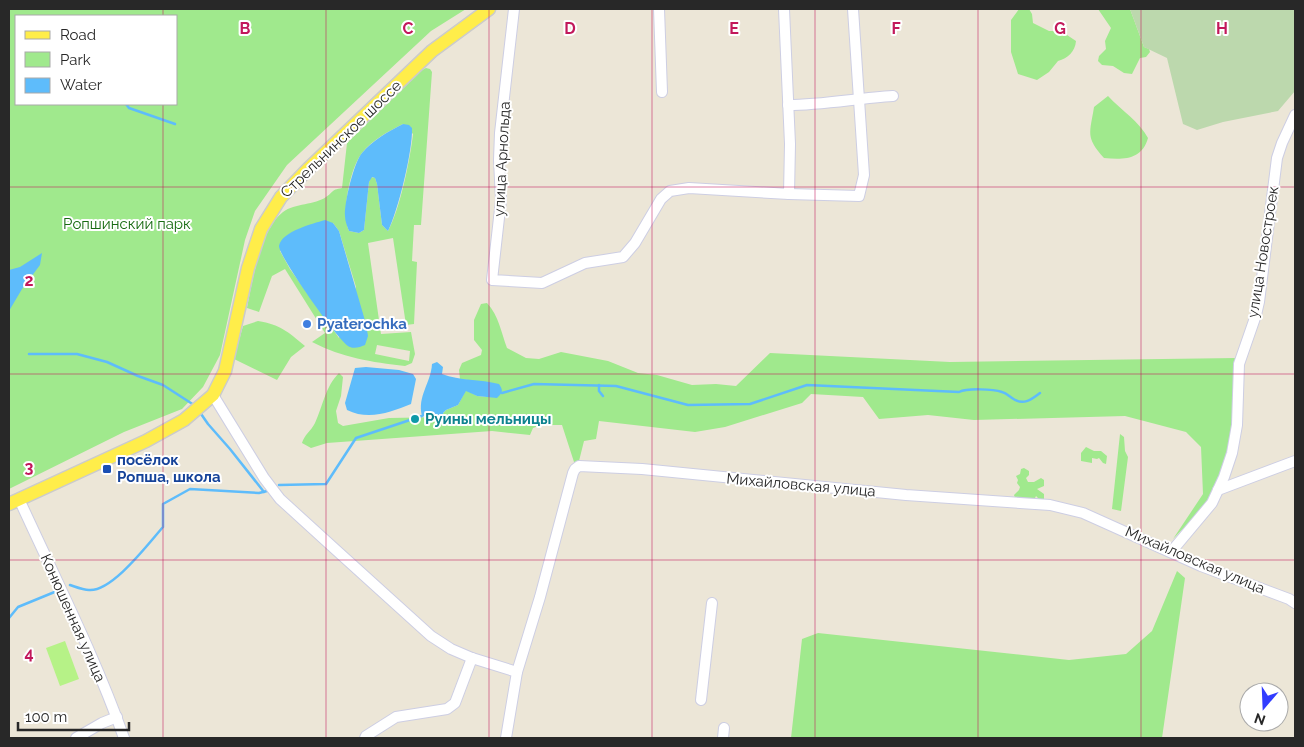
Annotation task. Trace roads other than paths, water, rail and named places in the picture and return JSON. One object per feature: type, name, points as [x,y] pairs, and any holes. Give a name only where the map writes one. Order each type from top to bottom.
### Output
[{"type":"main road","name":"Стрельнинское шоссе","points":[[14,501],[146,441],[184,420],[213,395],[226,371],[248,268],[261,229],[281,197],[432,51],[489,9]]},
{"type":"street","name":"улица Арнольда","points":[[514,9],[500,133],[498,160],[501,200],[492,280],[542,283],[585,263],[623,256],[635,243],[661,199],[670,191],[689,188],[789,194]]},
{"type":"street","points":[[659,9],[662,92]]},
{"type":"street","points":[[784,9],[790,144],[789,194],[859,196],[864,175],[853,9]]},
{"type":"street","points":[[788,105],[811,105],[859,98],[893,96]]},
{"type":"street","name":"улица Новостроек","points":[[1171,552],[1212,503],[1232,453],[1237,425],[1239,364],[1259,302],[1277,158],[1295,115]]},
{"type":"street","points":[[213,395],[264,478],[280,499],[431,636],[451,649],[472,658],[516,672]]},
{"type":"street","points":[[1218,490],[1295,461]]},
{"type":"street","name":"Михайловская улица","points":[[506,738],[516,672],[540,597],[573,473],[579,466],[642,469],[906,495],[1050,505],[1083,513],[1201,566],[1292,601]]},
{"type":"street","name":"Конюшенная улица","points":[[14,501],[116,717],[124,738]]},
{"type":"street","points":[[701,700],[712,603]]},
{"type":"street","points":[[364,738],[396,717],[447,710],[455,703],[472,658]]},
{"type":"street","points":[[76,738],[116,717]]},
{"type":"water","points":[[403,124],[409,125],[412,128],[412,138],[400,195],[388,231],[382,225],[377,184],[375,178],[372,177],[369,182],[364,230],[359,233],[349,231],[345,218],[346,202],[350,183],[359,158],[366,148],[376,140]]},
{"type":"water","points":[[325,220],[333,223],[339,231],[366,324],[368,336],[365,345],[359,347],[350,347],[344,342],[323,316],[298,281],[281,253],[279,246],[281,241],[291,232]]},
{"type":"water","points":[[42,253],[40,265],[22,289],[9,311],[9,270],[20,267]]},
{"type":"water","points":[[437,362],[443,367],[442,374],[456,378],[499,384],[502,388],[501,393],[497,398],[477,396],[466,391],[458,405],[443,413],[444,417],[431,418],[422,416],[421,402],[432,364]]},
{"type":"water","points":[[355,368],[399,370],[413,374],[416,379],[411,404],[372,415],[363,415],[347,410],[345,403]]},
{"type":"waterway","points":[[127,105],[129,108],[175,124]]},
{"type":"waterway","points":[[29,354],[77,354],[107,362],[163,385],[194,405]]},
{"type":"waterway","points":[[502,393],[534,384],[616,386],[688,405],[750,404],[807,385],[959,392],[987,390],[1003,392],[1020,402],[1030,400],[1040,393]]},
{"type":"waterway","points":[[599,385],[599,391],[603,396]]},
{"type":"waterway","points":[[199,411],[264,492]]},
{"type":"waterway","points":[[279,485],[326,484],[356,438],[422,416]]},
{"type":"waterway","points":[[70,585],[87,590],[98,589],[119,575],[163,527],[163,504],[190,489],[259,493],[267,491]]},
{"type":"waterway","points":[[9,618],[18,607],[57,591]]},
{"type":"place","name":"Pyaterochka","points":[[307,324]]},
{"type":"place","name":"Руины мельницы","points":[[415,419]]},
{"type":"place","name":"посёлок Ропша, школа","points":[[107,469]]},
{"type":"park label","name":"Ропшинский парк","points":[[127,224]]}]
